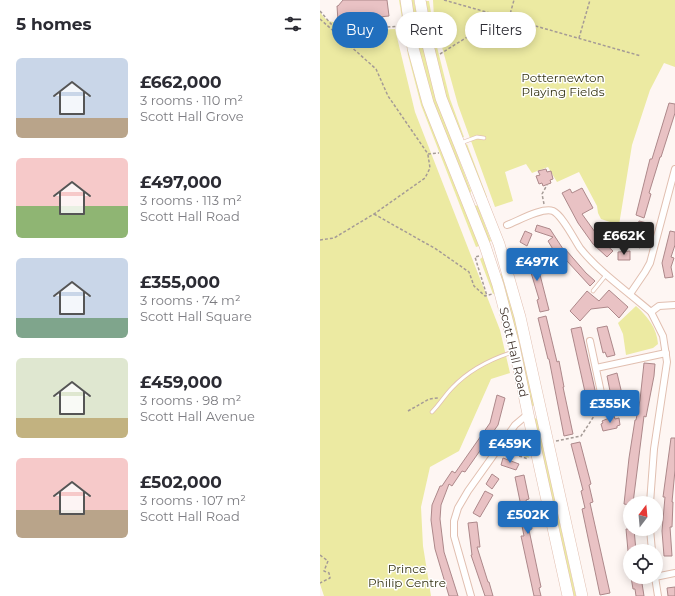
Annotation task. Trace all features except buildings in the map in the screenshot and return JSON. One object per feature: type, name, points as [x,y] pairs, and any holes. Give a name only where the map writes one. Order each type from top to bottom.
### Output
[{"type":"highway","name":"Scott Hall Road","points":[[406,0],[408,12]]},
{"type":"highway","name":"Scott Hall Road","points":[[420,0],[422,12]]},
{"type":"highway","name":"Scott Hall Road","points":[[414,48],[428,103],[493,270],[500,292],[515,351],[568,596]]},
{"type":"highway","name":"Scott Hall Road","points":[[428,48],[442,98],[479,196],[494,231],[506,266],[520,317],[582,596]]},
{"type":"highway","points":[[466,201],[479,196]]},
{"type":"highway","points":[[493,270],[506,266]]},
{"type":"highway","points":[[528,414],[541,411]]},
{"type":"street","points":[[630,294],[650,263],[675,169]]},
{"type":"street","points":[[507,225],[547,210],[557,213],[591,261],[651,312],[663,336],[667,362],[654,449],[651,496]]},
{"type":"street","points":[[651,312],[659,306],[675,305]]},
{"type":"street","points":[[590,341],[604,402]]},
{"type":"street","points":[[596,368],[666,353]]},
{"type":"street","points":[[470,596],[456,548],[454,520],[458,508],[468,491],[498,448],[515,425],[528,414]]},
{"type":"street","points":[[663,575],[675,573]]},
{"type":"street","points":[[656,584],[658,596]]},
{"type":"lane","points":[[459,143],[477,137],[484,138]]},
{"type":"lane","points":[[593,291],[607,274]]},
{"type":"lane","points":[[432,412],[452,388],[465,376],[497,357],[515,351]]},
{"type":"path","points":[[444,0],[487,12]]},
{"type":"path","points":[[511,12],[514,0]]},
{"type":"path","points":[[579,38],[590,0]]},
{"type":"path","points":[[320,10],[331,24],[340,25],[348,30],[396,30]]},
{"type":"path","points":[[320,19],[376,69],[388,96],[428,154],[430,168],[426,178],[374,214],[334,238],[320,240]]},
{"type":"path","points":[[536,26],[641,56]]},
{"type":"path","points":[[431,59],[465,38]]},
{"type":"path","points":[[428,154],[435,154],[447,150]]},
{"type":"path","points":[[547,185],[542,194],[547,210]]},
{"type":"path","points":[[374,214],[436,249],[469,272],[474,286],[485,296],[500,292]]},
{"type":"path","points":[[482,255],[475,257],[487,296]]},
{"type":"path","points":[[408,411],[429,399],[446,396]]},
{"type":"path","points":[[548,442],[581,436],[604,402]]},
{"type":"path","points":[[498,448],[538,462]]},
{"type":"path","points":[[320,555],[328,561],[324,571],[329,573],[330,578],[320,583]]},
{"type":"green space","points":[[399,0],[402,0],[404,12],[401,12]]},
{"type":"green space","points":[[410,0],[414,0],[416,12],[413,12]]},
{"type":"green space","name":"Potternewton Playing Fields","points":[[433,0],[675,0],[675,67],[664,63],[650,90],[632,145],[619,225],[601,219],[597,206],[579,172],[557,182],[548,167],[532,173],[526,164],[505,172],[513,201],[495,207],[458,105],[442,48],[457,48],[457,12],[434,12]]},
{"type":"green space","points":[[425,1],[429,1],[431,12],[427,12]]},
{"type":"green space","name":"Prince Philip Centre","points":[[320,12],[324,18],[332,22],[332,48],[388,48],[388,29],[395,29],[396,48],[400,48],[415,112],[500,330],[510,373],[491,379],[459,451],[430,467],[421,507],[423,546],[431,596],[324,596],[320,584]]},
{"type":"green space","points":[[407,48],[413,48],[479,246],[476,247],[421,105]]},
{"type":"green space","points":[[424,48],[435,95],[471,191],[470,194],[431,96],[419,49]]},
{"type":"green space","points":[[437,48],[450,99],[464,137],[460,139],[447,101],[433,49]]},
{"type":"green space","points":[[467,144],[487,197],[484,198],[463,146]]},
{"type":"green space","points":[[474,205],[478,206],[491,241],[487,243]]},
{"type":"green space","points":[[483,257],[496,293],[493,294],[480,259]]},
{"type":"green space","points":[[501,274],[513,309],[535,405],[532,406],[500,275]]},
{"type":"green space","points":[[636,306],[654,328],[658,344],[653,348],[626,355],[623,334],[618,323]]},
{"type":"green space","points":[[535,418],[538,420],[576,596],[572,596]]},
{"type":"green space","points":[[515,433],[524,437],[529,458],[504,449]]}]
